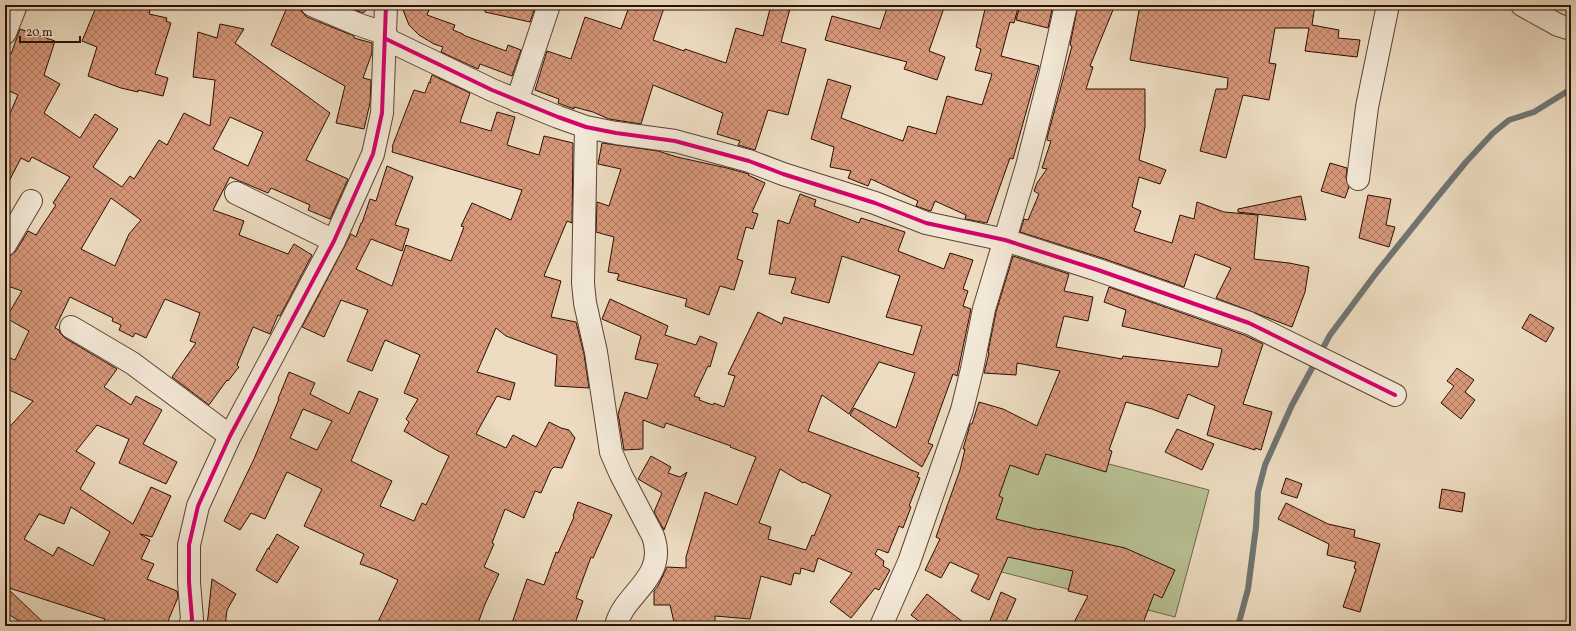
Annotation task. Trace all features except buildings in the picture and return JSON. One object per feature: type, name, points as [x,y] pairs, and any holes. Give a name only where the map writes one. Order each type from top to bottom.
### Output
[{"type":"street","points":[[5,32],[16,5]]},
{"type":"street","points":[[312,5],[386,37],[517,101],[558,118],[586,127],[616,133],[675,141],[749,161],[783,174],[875,203],[926,223],[1005,240],[1098,270],[1249,323],[1395,395]]},
{"type":"street","points":[[190,626],[192,618],[188,582],[189,545],[198,506],[230,436],[334,241],[373,154],[382,113],[386,5]]},
{"type":"street","points":[[517,101],[549,5]]},
{"type":"street","points":[[881,626],[909,562],[962,410],[984,309],[1027,166],[1066,5]]},
{"type":"street","points":[[1358,179],[1368,107],[1388,5]]},
{"type":"street","points":[[1522,5],[1558,25],[1571,29]]},
{"type":"street","points":[[586,127],[583,276],[586,304],[596,352],[612,452],[621,475],[653,536],[656,546],[654,562],[646,582],[623,610],[616,626]]},
{"type":"street","points":[[236,193],[334,241]]},
{"type":"street","points":[[5,246],[31,201]]},
{"type":"street","points":[[71,327],[132,363],[230,436]]},
{"type":"green space","points":[[1005,437],[1209,490],[1175,617],[971,564]]},
{"type":"waterway","points":[[1238,626],[1248,589],[1256,527],[1258,492],[1265,465],[1292,405],[1330,335],[1377,272],[1434,201],[1466,162],[1493,133],[1509,120],[1534,112],[1571,89]]},
{"type":"cycle path","points":[[190,626],[192,619],[189,582],[189,545],[198,506],[230,436],[334,241],[373,154],[382,113],[386,5]]},
{"type":"cycle path","points":[[386,39],[492,90],[586,127],[616,133],[675,141],[749,161],[783,174],[875,203],[926,223],[1005,240],[1098,270],[1249,323],[1395,395]]}]
